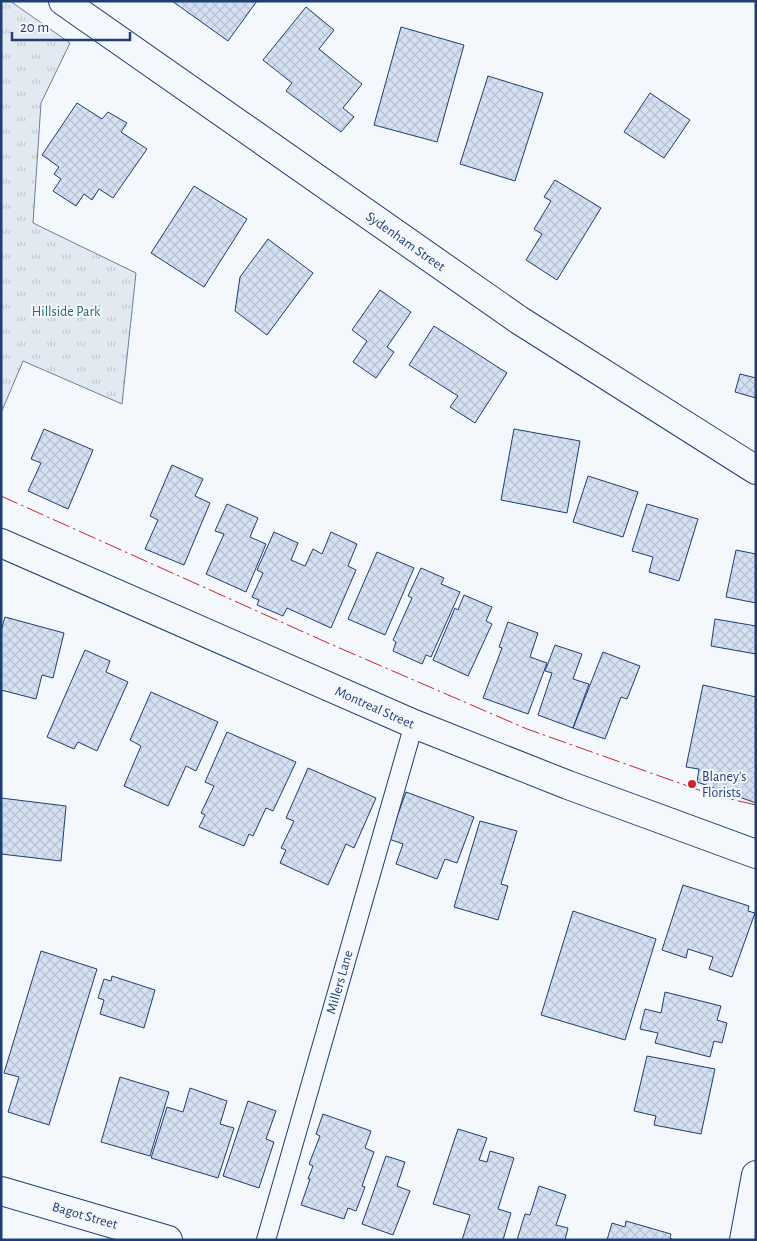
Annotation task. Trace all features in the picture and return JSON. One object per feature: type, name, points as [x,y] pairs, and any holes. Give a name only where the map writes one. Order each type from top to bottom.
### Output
[{"type":"street","name":"Sydenham Street","points":[[63,1],[519,320],[756,470]]},
{"type":"street","name":"Montreal Street","points":[[1,543],[414,724],[568,785],[756,854]]},
{"type":"street","points":[[744,1240],[756,1176]]},
{"type":"street","name":"Bagot Street","points":[[1,1191],[168,1240]]},
{"type":"lane","name":"Millers Lane","points":[[266,1240],[414,724]]},
{"type":"green space","name":"Hillside Park","points":[[1,1],[10,1],[70,43],[41,103],[33,223],[136,273],[122,404],[23,361],[1,413]]},
{"type":"building","points":[[172,1],[257,1],[228,41]]},
{"type":"building","points":[[306,7],[334,30],[319,49],[362,84],[343,108],[354,117],[341,132],[286,91],[292,83],[263,60]]},
{"type":"building","points":[[401,27],[464,45],[437,142],[374,125]]},
{"type":"building","points":[[488,76],[543,93],[515,181],[460,164]]},
{"type":"building","points":[[650,93],[690,120],[664,158],[624,132]]},
{"type":"building","points":[[77,103],[102,119],[108,112],[127,123],[121,132],[147,149],[113,198],[99,189],[92,200],[84,194],[76,206],[53,191],[61,179],[54,174],[59,167],[42,155]]},
{"type":"building","points":[[555,180],[601,208],[557,280],[526,260],[542,234],[534,229],[551,201],[544,197]]},
{"type":"building","points":[[194,186],[247,219],[204,287],[151,253]]},
{"type":"building","points":[[268,239],[313,273],[267,335],[235,311],[240,277]]},
{"type":"building","points":[[380,290],[411,312],[387,347],[394,352],[376,378],[353,362],[367,341],[352,330]]},
{"type":"building","points":[[434,326],[507,373],[475,423],[450,407],[458,396],[409,365]]},
{"type":"building","points":[[740,374],[756,378],[756,398],[735,392]]},
{"type":"building","points":[[44,429],[93,450],[68,509],[28,491],[41,463],[31,459]]},
{"type":"building","points":[[514,429],[580,441],[567,513],[501,500]]},
{"type":"building","points":[[172,465],[203,479],[195,496],[210,503],[184,565],[145,549],[158,520],[150,516]]},
{"type":"building","points":[[588,476],[638,492],[623,537],[573,522]]},
{"type":"building","points":[[227,504],[258,518],[250,537],[266,544],[246,592],[206,574],[224,534],[215,531]]},
{"type":"building","points":[[647,504],[698,519],[679,581],[649,572],[653,557],[632,551]]},
{"type":"building","points":[[274,532],[298,543],[291,560],[305,566],[313,549],[322,554],[331,532],[357,544],[348,566],[356,570],[331,628],[287,608],[283,616],[257,605],[259,600],[252,597],[263,573],[257,570]]},
{"type":"building","points":[[736,550],[756,554],[756,603],[726,597]]},
{"type":"building","points":[[377,552],[414,568],[385,635],[348,619]]},
{"type":"building","points":[[421,568],[444,578],[441,584],[460,592],[431,657],[426,655],[422,664],[393,651],[396,642],[393,640],[412,598],[408,596]]},
{"type":"building","points":[[464,595],[492,607],[486,621],[492,624],[468,676],[433,660],[455,608],[458,610]]},
{"type":"building","points":[[5,617],[64,633],[53,678],[42,675],[36,699],[1,690],[1,631]]},
{"type":"building","points":[[715,619],[756,626],[756,654],[711,646]]},
{"type":"building","points":[[508,622],[538,633],[530,657],[547,663],[528,714],[483,698],[502,648],[499,647]]},
{"type":"building","points":[[555,645],[582,654],[573,679],[589,684],[573,728],[538,715],[552,673],[545,671]]},
{"type":"building","points":[[85,650],[110,661],[106,672],[128,682],[97,751],[78,742],[74,749],[47,737]]},
{"type":"building","points":[[603,652],[640,666],[627,699],[621,697],[605,739],[573,728]]},
{"type":"building","points":[[703,685],[756,697],[756,803],[697,782],[699,769],[686,767]]},
{"type":"building","points":[[151,692],[218,722],[196,771],[186,766],[168,806],[124,786],[141,746],[130,740]]},
{"type":"building","points":[[227,732],[296,762],[273,811],[266,808],[253,836],[249,834],[244,846],[199,827],[205,815],[201,813],[214,786],[205,782]]},
{"type":"building","points":[[308,768],[376,798],[354,848],[346,844],[328,885],[280,863],[286,850],[281,848],[294,821],[286,818]]},
{"type":"building","points":[[406,792],[474,817],[457,863],[445,859],[437,879],[396,864],[403,844],[389,839]]},
{"type":"building","points":[[1,798],[66,806],[61,861],[1,854]]},
{"type":"building","points":[[480,821],[517,831],[501,884],[508,886],[498,920],[454,907]]},
{"type":"building","points":[[683,885],[749,906],[748,911],[755,913],[732,977],[709,969],[713,957],[688,949],[686,958],[662,950]]},
{"type":"building","points":[[573,911],[656,939],[625,1040],[541,1015]]},
{"type":"building","points":[[41,951],[97,969],[49,1125],[8,1112],[19,1077],[4,1073]]},
{"type":"building","points":[[112,976],[155,990],[144,1028],[100,1014],[104,1000],[98,998],[104,979],[111,981]]},
{"type":"building","points":[[665,992],[721,1006],[717,1020],[727,1023],[722,1043],[714,1041],[710,1057],[655,1043],[658,1033],[640,1029],[645,1009],[661,1013]]},
{"type":"building","points":[[647,1056],[715,1069],[701,1134],[654,1125],[656,1116],[634,1111]]},
{"type":"building","points":[[120,1077],[169,1092],[150,1156],[101,1142]]},
{"type":"building","points":[[190,1088],[227,1101],[220,1124],[234,1128],[218,1178],[151,1158],[167,1107],[183,1112]]},
{"type":"building","points":[[248,1101],[276,1111],[266,1139],[274,1142],[259,1188],[223,1176]]},
{"type":"building","points":[[323,1114],[371,1131],[365,1148],[374,1152],[362,1186],[365,1187],[356,1211],[348,1208],[344,1219],[301,1205],[310,1179],[308,1179],[313,1166],[309,1164],[320,1136],[316,1134]]},
{"type":"building","points":[[458,1129],[487,1138],[479,1160],[487,1162],[490,1151],[514,1158],[498,1209],[511,1213],[503,1240],[462,1240],[470,1215],[433,1204]]},
{"type":"building","points":[[386,1156],[405,1162],[397,1186],[410,1191],[393,1235],[362,1224]]},
{"type":"building","points":[[539,1186],[566,1195],[556,1225],[568,1228],[565,1240],[517,1240],[525,1214],[530,1215]]},
{"type":"building","points":[[626,1221],[671,1234],[670,1238],[674,1240],[607,1240],[612,1223],[625,1227]]},
{"type":"power","points":[[1,496],[328,643],[527,729],[713,795],[756,805]]},
{"type":"place","name":"Blaney's Florists","points":[[692,784]]}]
